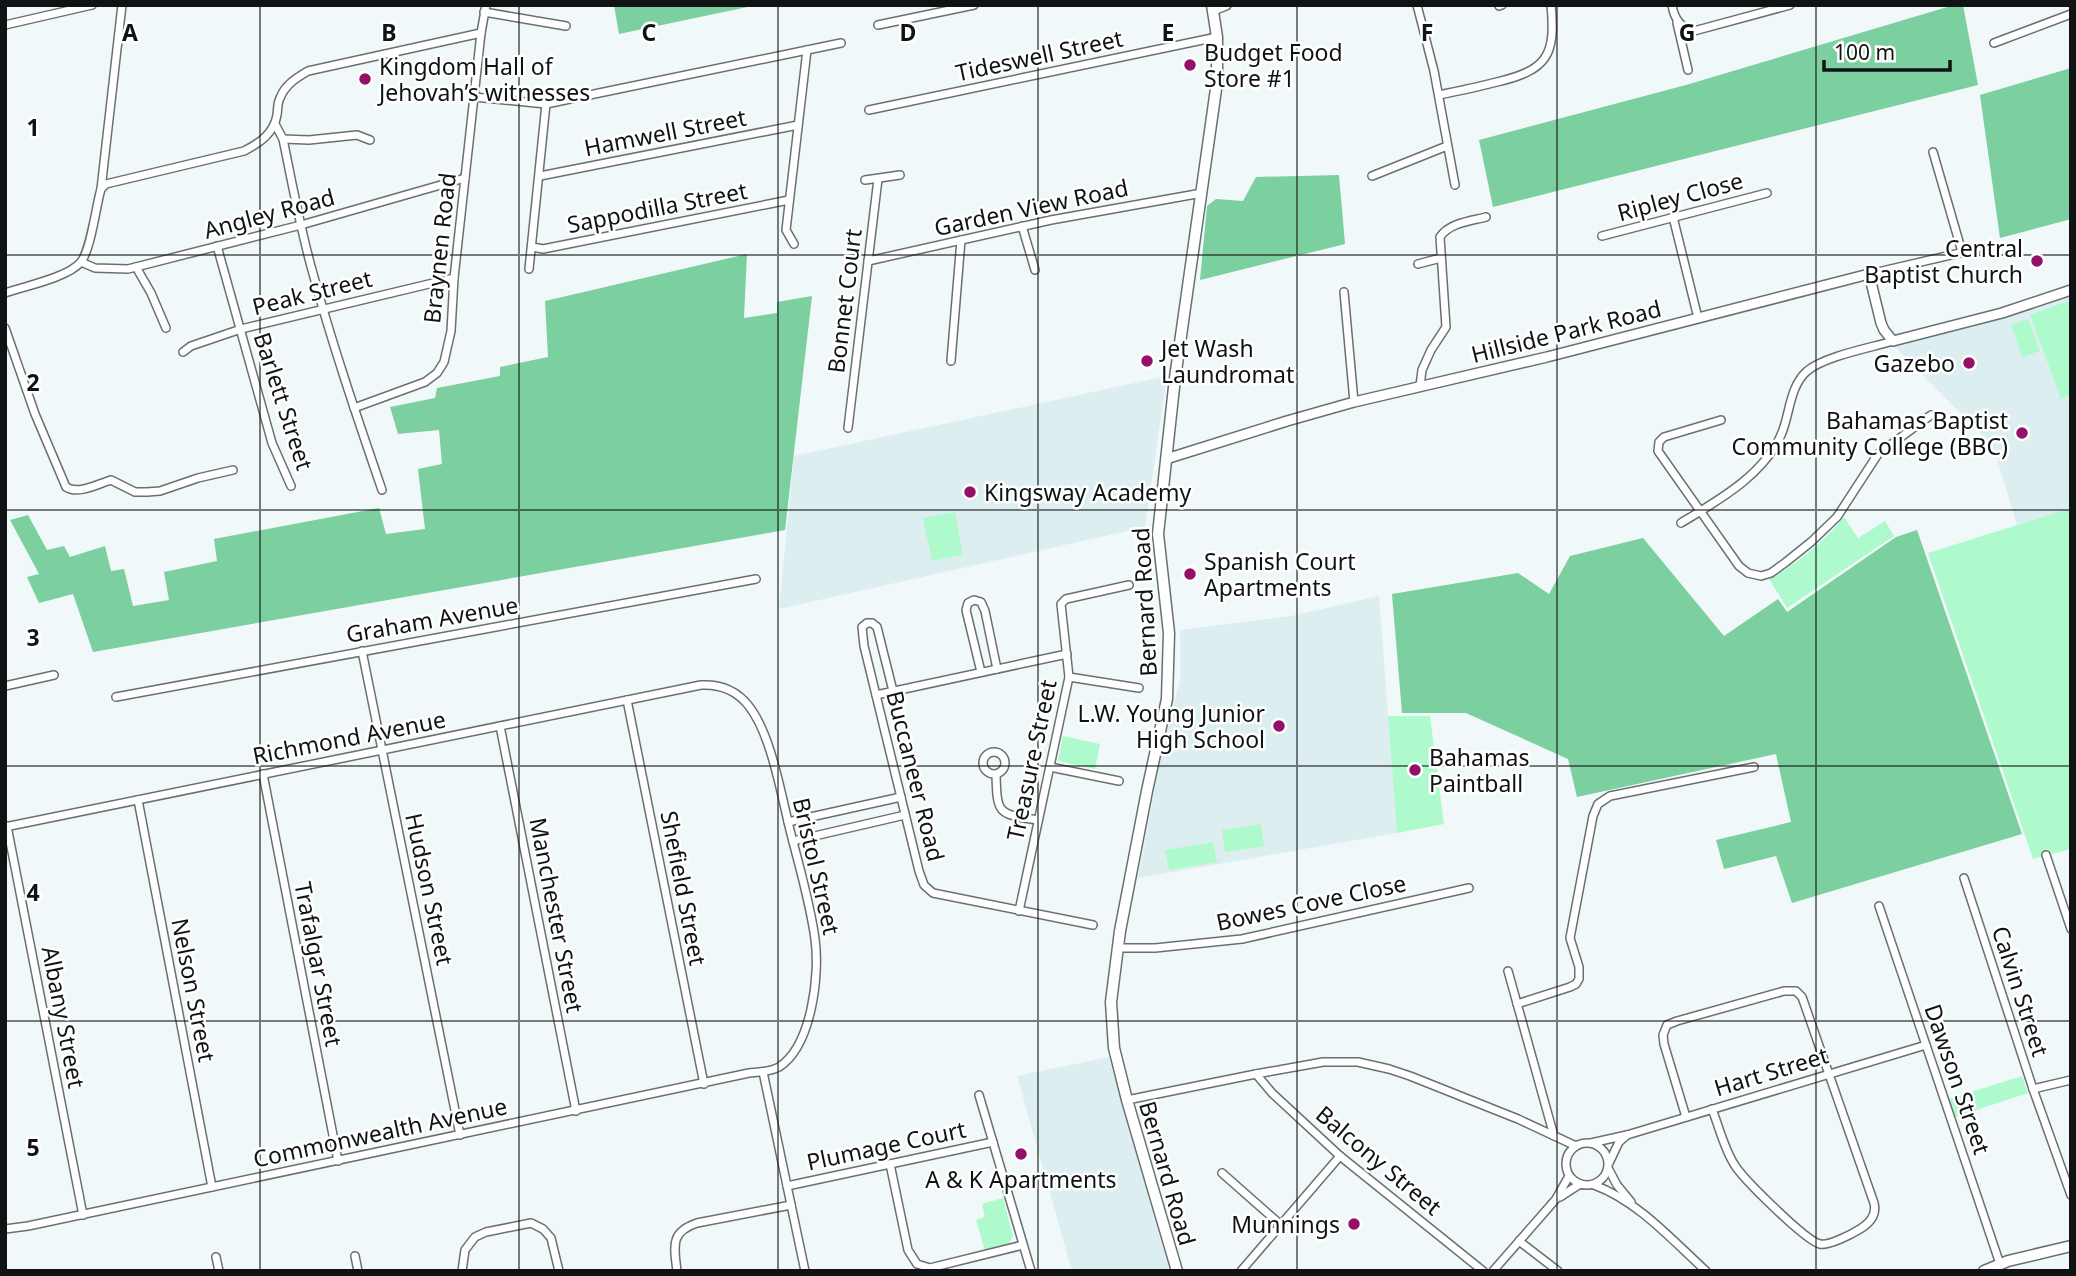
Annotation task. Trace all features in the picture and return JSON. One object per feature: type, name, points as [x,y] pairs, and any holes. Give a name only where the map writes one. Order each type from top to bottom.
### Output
[{"type":"main road","name":"Bernard Road","points":[[1177,1271],[1114,1048],[1111,1002],[1118,948],[1167,699],[1169,633],[1158,534],[1175,378],[1217,82],[1217,37],[1213,7]]},
{"type":"main road","points":[[1984,1271],[2071,1246]]},
{"type":"street","points":[[5,25],[92,5]]},
{"type":"street","points":[[5,293],[66,273],[81,262],[88,246],[101,189],[122,5]]},
{"type":"street","points":[[878,24],[974,5]]},
{"type":"street","points":[[1213,7],[1226,5]]},
{"type":"street","points":[[1417,5],[1439,96],[1455,185]]},
{"type":"street","points":[[1439,96],[1517,77],[1536,68],[1544,59],[1551,42],[1553,28],[1550,5]]},
{"type":"street","points":[[1672,5],[1688,70]]},
{"type":"street","points":[[1676,18],[1685,28],[1699,30],[1790,5]]},
{"type":"street","points":[[485,9],[566,26]]},
{"type":"street","name":"Braynen Road","points":[[354,408],[425,382],[437,373],[444,362],[451,331],[454,278],[485,9]]},
{"type":"street","points":[[1994,43],[2071,14]]},
{"type":"street","points":[[101,189],[111,182],[244,151],[255,146],[267,136],[275,124],[281,96],[294,80],[308,71],[481,33]]},
{"type":"street","name":"Tideswell Street","points":[[869,110],[1217,37]]},
{"type":"street","points":[[474,97],[546,104],[841,43]]},
{"type":"street","points":[[794,244],[786,230],[807,50]]},
{"type":"street","points":[[529,269],[546,104]]},
{"type":"street","points":[[275,124],[283,139],[323,308],[382,490]]},
{"type":"street","name":"Hamwell Street","points":[[540,176],[798,125]]},
{"type":"street","points":[[283,139],[309,140],[357,135],[370,140]]},
{"type":"street","points":[[1372,176],[1447,146]]},
{"type":"street","points":[[1933,152],[1962,252]]},
{"type":"street","points":[[865,180],[900,175]]},
{"type":"street","name":"Angley Road","points":[[81,262],[95,268],[128,269],[302,225],[465,178]]},
{"type":"street","name":"Bonnet Court","points":[[848,428],[878,179]]},
{"type":"street","name":"Garden View Road","points":[[868,261],[1022,226],[1202,193]]},
{"type":"street","name":"Ripley Close","points":[[1602,236],[1767,193]]},
{"type":"street","name":"Sappodilla Street","points":[[532,247],[543,249],[789,200]]},
{"type":"street","points":[[1420,386],[1422,370],[1446,327],[1440,237],[1445,230],[1486,217]]},
{"type":"street","points":[[1673,217],[1698,318]]},
{"type":"street","points":[[1022,226],[1035,270]]},
{"type":"street","points":[[951,360],[961,240]]},
{"type":"street","name":"Barlett Street","points":[[218,246],[272,443],[290,486]]},
{"type":"street","name":"Hillside Park Road","points":[[1166,459],[1354,402],[1547,357],[1977,249]]},
{"type":"street","points":[[1418,264],[1441,258]]},
{"type":"street","points":[[136,267],[166,328]]},
{"type":"street","points":[[1869,274],[1881,323],[1893,341]]},
{"type":"street","name":"Peak Street","points":[[183,352],[191,346],[240,329],[454,278]]},
{"type":"street","points":[[1681,523],[1746,478],[1768,456],[1781,434],[1798,381],[1808,370],[1826,360],[2002,313],[2071,290]]},
{"type":"street","points":[[1344,292],[1354,402]]},
{"type":"street","points":[[5,328],[35,414],[66,487],[71,491],[111,481],[135,492],[160,491],[233,470]]},
{"type":"street","points":[[1721,420],[1668,435],[1661,439],[1658,452],[1739,566],[1755,575],[1767,575],[1832,523],[1878,454],[1931,415]]},
{"type":"street","name":"Graham Avenue","points":[[116,697],[756,579]]},
{"type":"street","name":"Treasure Street","points":[[1019,911],[1069,677],[1060,607],[1063,601],[1129,584]]},
{"type":"street","points":[[981,672],[966,611],[968,603],[974,600],[981,602],[985,611],[997,669]]},
{"type":"street","name":"Buccaneer Road","points":[[893,691],[877,627],[867,623],[861,631],[921,880],[926,889],[933,893],[1093,925]]},
{"type":"street","name":"Hudson Street","points":[[362,651],[460,1135]]},
{"type":"street","points":[[876,695],[1067,654]]},
{"type":"street","points":[[5,686],[54,675]]},
{"type":"street","points":[[1069,677],[1139,688]]},
{"type":"street","name":"Richmond Avenue","points":[[6,827],[701,685]]},
{"type":"street","name":"Bristol Street","points":[[701,685],[729,689],[741,697],[753,711],[767,739],[815,938],[816,970],[813,996],[799,1045],[783,1064],[763,1072]]},
{"type":"street","name":"Shefield Street","points":[[627,700],[704,1084]]},
{"type":"street","name":"Manchester Street","points":[[500,726],[576,1111]]},
{"type":"street","points":[[1049,767],[1119,781]]},
{"type":"street","points":[[1517,1004],[1570,987],[1579,979],[1570,938],[1593,816],[1598,804],[1610,796],[1754,767]]},
{"type":"street","name":"Trafalgar Street","points":[[263,774],[338,1161]]},
{"type":"street","points":[[996,774],[997,799],[1003,812],[1010,816],[1038,820]]},
{"type":"street","points":[[788,822],[901,797]]},
{"type":"street","name":"Nelson Street","points":[[138,800],[212,1187]]},
{"type":"street","points":[[793,841],[905,815]]},
{"type":"street","name":"Albany Street","points":[[6,827],[83,1215]]},
{"type":"street","points":[[2046,855],[2071,929]]},
{"type":"street","name":"Calvin Street","points":[[1964,878],[2033,1089],[2071,1195]]},
{"type":"street","name":"Bowes Cove Close","points":[[1118,948],[1154,948],[1242,939],[1469,888]]},
{"type":"street","name":"Dawson Street","points":[[1879,906],[2006,1265]]},
{"type":"street","points":[[1508,971],[1555,1136],[1567,1156]]},
{"type":"street","points":[[1686,1117],[1664,1044],[1663,1035],[1667,1025],[1784,991],[1796,991],[1802,997],[1875,1212],[1870,1222],[1825,1244],[1815,1242],[1738,1171],[1713,1109]]},
{"type":"street","name":"Hart Street","points":[[1591,1143],[1627,1135],[1926,1045]]},
{"type":"street","points":[[1127,1100],[1323,1062],[1350,1061],[1410,1076],[1518,1119],[1576,1146]]},
{"type":"street","points":[[763,1072],[805,1271]]},
{"type":"street","name":"Commonwealth Avenue","points":[[5,1229],[83,1215],[763,1072]]},
{"type":"street","name":"Balcony Street","points":[[1256,1074],[1272,1093],[1340,1156],[1483,1271]]},
{"type":"street","points":[[2033,1089],[2071,1080]]},
{"type":"street","points":[[979,1095],[1031,1271]]},
{"type":"street","points":[[1594,1185],[1605,1177],[1615,1148],[1627,1135]]},
{"type":"street","name":"Plumage Court","points":[[787,1186],[993,1142]]},
{"type":"street","points":[[1636,1208],[1609,1191],[1594,1185],[1580,1184],[1569,1176],[1567,1156],[1576,1146],[1591,1143],[1604,1151],[1617,1185],[1636,1208],[1706,1271]]},
{"type":"street","points":[[1241,1271],[1340,1156]]},
{"type":"street","points":[[890,1164],[908,1250],[917,1264],[930,1268],[1023,1245]]},
{"type":"street","points":[[1222,1173],[1281,1225]]},
{"type":"street","points":[[1493,1271],[1556,1199],[1569,1176]]},
{"type":"street","points":[[1556,1199],[1580,1184]]},
{"type":"street","points":[[677,1271],[675,1242],[687,1227],[791,1205]]},
{"type":"street","points":[[462,1271],[464,1250],[475,1237],[486,1232],[531,1223],[543,1229],[551,1238],[559,1271]]},
{"type":"street","points":[[1519,1241],[1558,1271]]},
{"type":"street","points":[[355,1256],[358,1271]]},
{"type":"street","points":[[216,1258],[219,1271]]},
{"type":"shaded area","points":[[2071,294],[2071,508],[2017,525],[1993,446],[1894,346],[2007,317]]},
{"type":"shaded area","name":"Kingsway Academy","points":[[1167,376],[1145,527],[779,609],[794,456]]},
{"type":"shaded area","name":"L.W. Young Junior High School","points":[[1379,596],[1397,833],[1138,878],[1161,755],[1181,676],[1180,630],[1291,616]]},
{"type":"shaded area","points":[[1109,1057],[1170,1271],[1072,1271],[1017,1076]]},
{"type":"green space","points":[[614,5],[757,5],[619,34]]},
{"type":"green space","points":[[1954,5],[1963,5],[1978,85],[1493,207],[1479,140],[1686,85]]},
{"type":"green space","points":[[2071,68],[2071,219],[2000,238],[1980,95]]},
{"type":"green space","points":[[1339,175],[1345,244],[1200,280],[1207,206],[1216,199],[1243,201],[1256,177]]},
{"type":"green space","points":[[747,254],[744,318],[777,313],[777,302],[812,296],[785,530],[93,652],[73,594],[39,603],[27,577],[39,574],[10,520],[28,515],[47,550],[64,546],[70,557],[105,546],[111,571],[124,569],[133,606],[169,600],[164,572],[217,561],[214,539],[379,508],[386,534],[425,529],[418,469],[442,464],[439,430],[398,434],[390,407],[435,398],[437,388],[500,376],[500,367],[548,357],[545,301]]},
{"type":"green space","points":[[2071,300],[2071,395],[2061,399],[2030,315]]},
{"type":"green space","points":[[2028,319],[2040,351],[2022,357],[2011,325]]},
{"type":"green space","points":[[2071,508],[2071,849],[2033,859],[1928,553]]},
{"type":"green space","points":[[955,512],[963,555],[932,561],[923,518]]},
{"type":"green space","points":[[1844,517],[1858,538],[1885,521],[1894,536],[1787,608],[1769,579],[1810,552]]},
{"type":"green space","points":[[1917,530],[2022,834],[1792,903],[1776,856],[1724,869],[1716,840],[1791,822],[1776,754],[1577,797],[1568,759],[1466,713],[1402,713],[1392,594],[1518,573],[1549,594],[1570,556],[1643,538],[1724,636],[1778,599],[1787,612],[1896,537]]},
{"type":"green space","name":"Bahamas Paintball","points":[[1388,716],[1430,716],[1444,824],[1397,833]]},
{"type":"green space","points":[[1063,736],[1100,744],[1095,769],[1058,761]]},
{"type":"green space","points":[[1261,824],[1264,846],[1225,852],[1222,830]]},
{"type":"green space","points":[[1213,842],[1217,862],[1169,870],[1165,850]]},
{"type":"green space","points":[[2022,1076],[2028,1093],[1955,1117],[1949,1099]]},
{"type":"green space","points":[[1003,1198],[1013,1236],[1008,1245],[985,1251],[976,1220],[985,1217],[982,1204]]},
{"type":"place","name":"Budget Food Store #1","points":[[1190,65]]},
{"type":"place","name":"Kingdom Hall of Jehovah’s witnesses","points":[[365,79]]},
{"type":"place","name":"Central Baptist Church","points":[[2037,261]]},
{"type":"place","name":"Jet Wash Laundromat","points":[[1147,361]]},
{"type":"place","name":"Gazebo","points":[[1969,363]]},
{"type":"place","name":"Bahamas Baptist Community College (BBC)","points":[[2022,433]]},
{"type":"place","name":"Kingsway Academy","points":[[970,492]]},
{"type":"place","name":"Spanish Court Apartments","points":[[1190,574]]},
{"type":"place","name":"L.W. Young Junior High School","points":[[1279,726]]},
{"type":"place","name":"Bahamas Paintball","points":[[1415,770]]},
{"type":"place","name":"A & K Apartments","points":[[1021,1154]]},
{"type":"place","name":"Munnings","points":[[1354,1224]]}]
